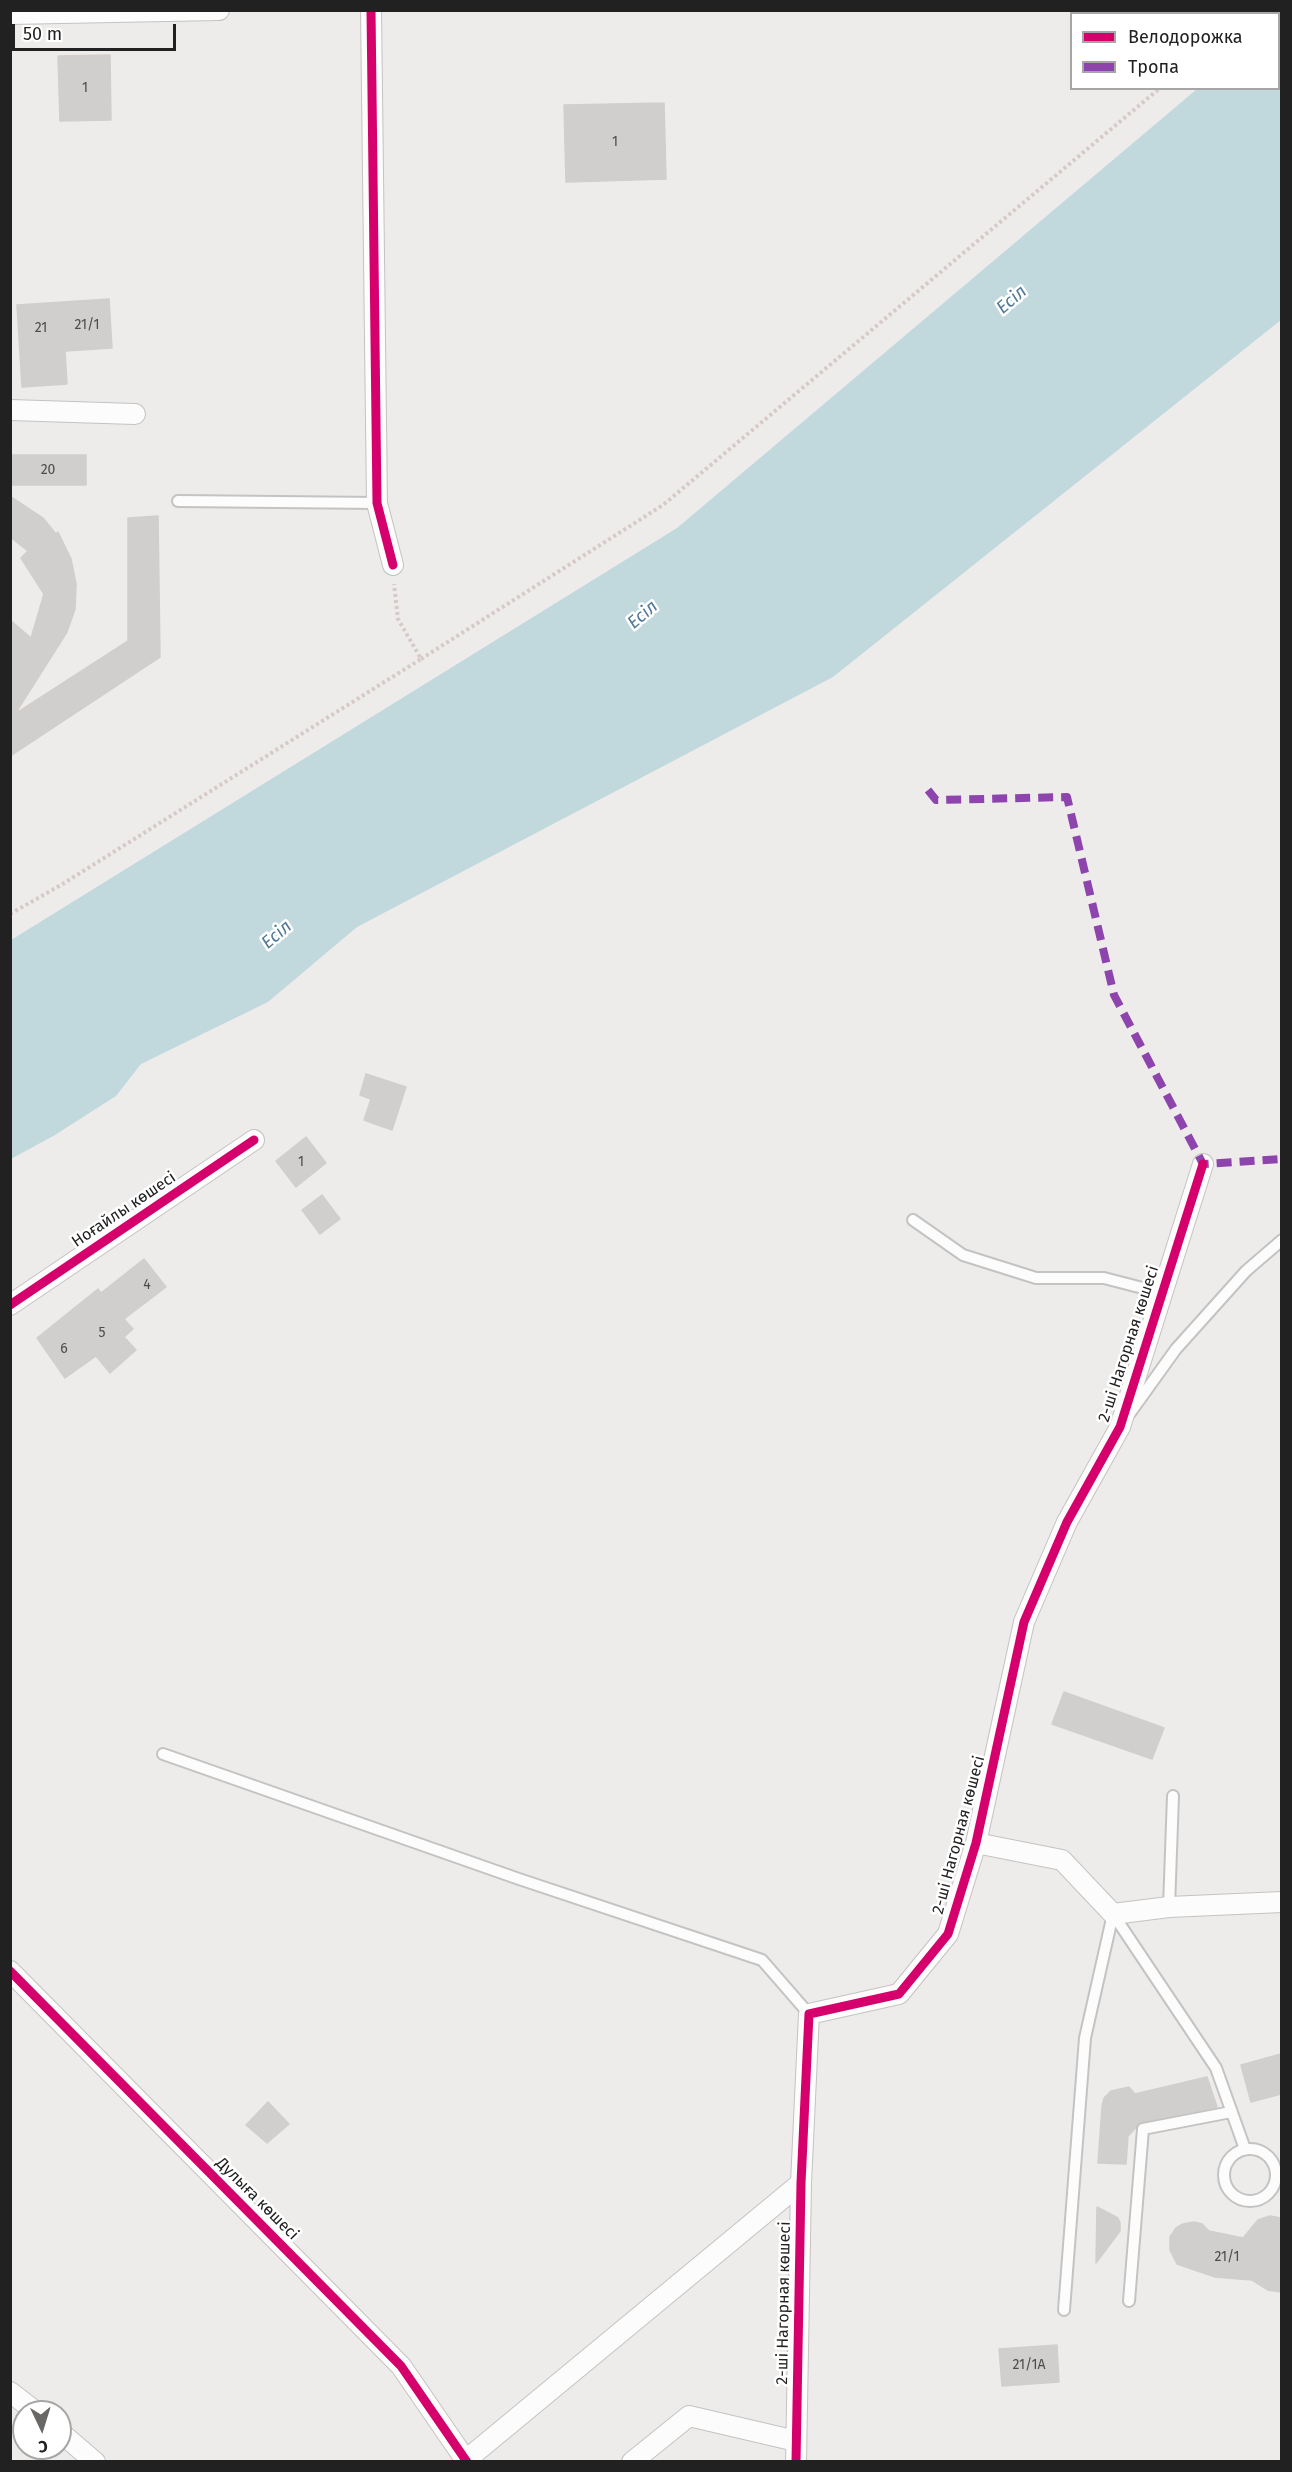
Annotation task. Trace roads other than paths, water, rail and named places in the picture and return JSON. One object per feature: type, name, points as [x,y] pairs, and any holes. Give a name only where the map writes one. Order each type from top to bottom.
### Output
[{"type":"street","points":[[10,14],[219,10]]},
{"type":"street","points":[[371,10],[377,503],[393,565]]},
{"type":"street","points":[[10,410],[135,414]]},
{"type":"street","name":"Ноғайлы көшесі","points":[[10,1305],[254,1140]]},
{"type":"street","name":"2-ші Нагорная көшесі","points":[[796,2462],[801,2183],[809,2014],[899,1994],[948,1934],[976,1843],[1024,1622],[1067,1522],[1119,1427],[1203,1164]]},
{"type":"street","points":[[976,1843],[1062,1860],[1113,1914],[1279,1898]]},
{"type":"street","name":"Дулыға көшесі","points":[[10,1971],[401,2366],[467,2461],[801,2183]]},
{"type":"street","points":[[632,2462],[689,2416],[796,2440]]},
{"type":"street","points":[[72,2442],[95,2462]]},
{"type":"lane","points":[[178,501],[377,503]]},
{"type":"lane","points":[[913,1220],[963,1255],[1036,1278],[1104,1278],[1162,1293]]},
{"type":"lane","points":[[1119,1427],[1176,1348],[1246,1271],[1281,1240]]},
{"type":"lane","points":[[163,1754],[519,1879],[762,1960],[809,2014]]},
{"type":"lane","points":[[1169,1907],[1173,1796]]},
{"type":"lane","points":[[1113,1914],[1215,2068],[1245,2150]]},
{"type":"lane","points":[[1064,2310],[1086,2038],[1113,1914]]},
{"type":"lane","points":[[1129,2301],[1143,2129],[1232,2112]]},
{"type":"lane","points":[[1245,2150],[1262,2152],[1274,2165],[1276,2173],[1272,2190],[1258,2200],[1241,2200],[1234,2196],[1224,2182],[1226,2165],[1237,2152],[1245,2150]]},
{"type":"water","name":"Есіл","points":[[1280,18],[1281,320],[833,677],[357,927],[268,1002],[141,1064],[116,1096],[55,1135],[11,1159],[11,940],[677,528],[1196,90],[1280,90]]}]
